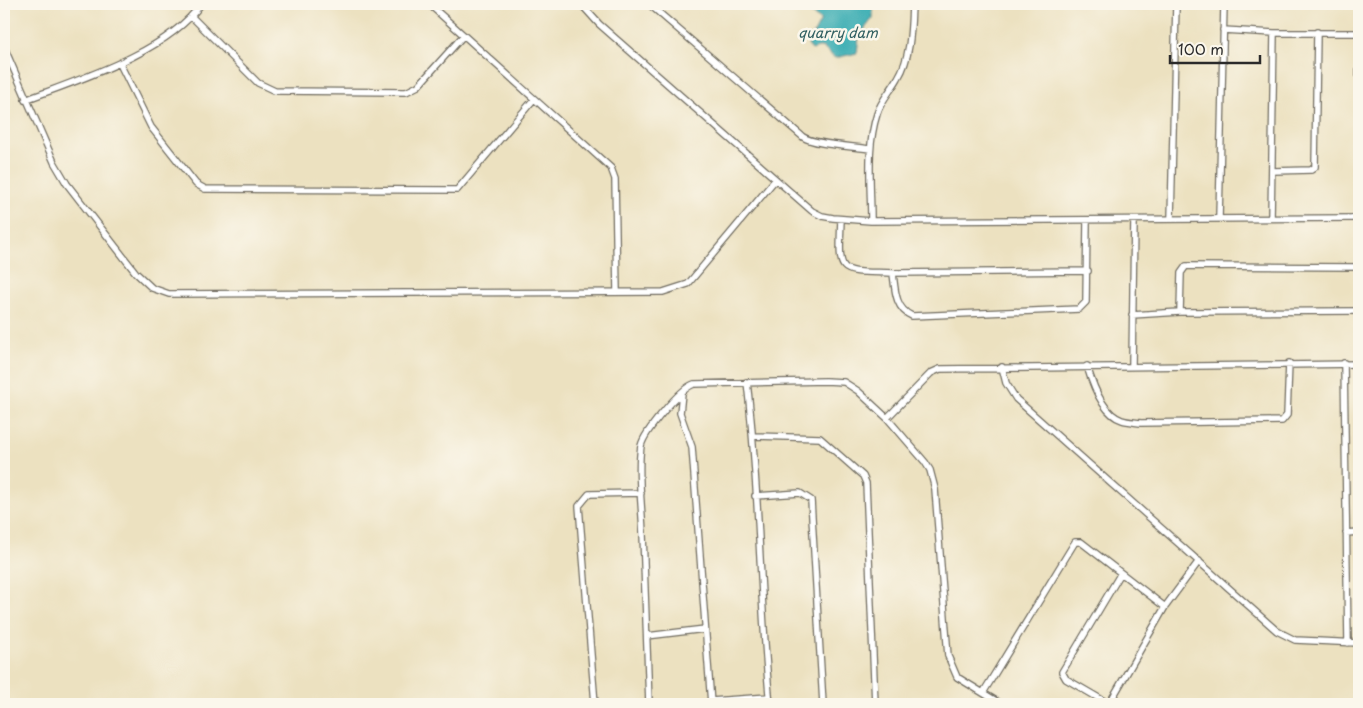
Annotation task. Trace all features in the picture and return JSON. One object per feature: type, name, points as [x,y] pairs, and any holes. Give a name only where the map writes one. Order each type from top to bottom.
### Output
[{"type":"street","points":[[25,100],[120,64],[178,29],[201,4]]},
{"type":"street","points":[[429,4],[534,99],[606,160],[615,179],[617,292]]},
{"type":"street","points":[[581,4],[606,30],[775,180],[812,211],[822,216],[871,221],[1034,218],[1087,220],[1359,218]]},
{"type":"street","points":[[649,4],[802,137],[812,142],[825,142],[870,149]]},
{"type":"street","points":[[871,221],[870,149],[877,114],[884,97],[899,78],[907,58],[912,4]]},
{"type":"street","points":[[1171,219],[1176,4]]},
{"type":"street","points":[[1219,218],[1224,4]]},
{"type":"street","points":[[191,16],[258,84],[274,92],[406,92],[418,86],[464,36]]},
{"type":"street","points":[[1223,30],[1274,33],[1359,33]]},
{"type":"street","points":[[1272,171],[1310,170],[1314,167],[1317,32]]},
{"type":"street","points":[[1271,218],[1274,33]]},
{"type":"street","points":[[4,46],[25,100],[54,162],[67,184],[136,273],[152,288],[169,294],[663,292],[688,284],[775,180]]},
{"type":"street","points":[[1359,47],[1359,162]]},
{"type":"street","points":[[120,64],[150,127],[196,184],[205,189],[457,190],[534,99]]},
{"type":"street","points":[[841,219],[840,259],[842,266],[852,271],[1088,271]]},
{"type":"street","points":[[893,272],[895,295],[904,311],[912,316],[1079,310],[1086,302],[1088,271],[1087,220]]},
{"type":"street","points":[[1132,365],[1134,220]]},
{"type":"street","points":[[1180,312],[1182,274],[1186,266],[1359,267]]},
{"type":"street","points":[[1132,315],[1180,312],[1359,311]]},
{"type":"street","points":[[1087,366],[1093,387],[1106,407],[1120,420],[1141,423],[1282,421],[1287,414],[1289,363]]},
{"type":"street","points":[[1344,363],[1348,643]]},
{"type":"street","points":[[887,418],[935,370],[1132,365],[1359,364]]},
{"type":"street","points":[[1002,367],[1006,383],[1016,399],[1277,631],[1295,640],[1359,643]]},
{"type":"street","points":[[746,382],[753,436],[755,496],[770,704]]},
{"type":"street","points":[[649,704],[641,447],[650,426],[682,393],[694,384],[844,382],[858,391],[887,418],[930,470],[935,489],[948,656],[957,677],[1001,704]]},
{"type":"street","points":[[682,393],[680,413],[692,448],[711,702],[769,697]]},
{"type":"street","points":[[753,436],[820,438],[863,476],[866,483],[876,704]]},
{"type":"street","points":[[595,704],[579,506],[589,494],[641,493]]},
{"type":"street","points":[[755,496],[800,493],[811,500],[823,704]]},
{"type":"street","points":[[1346,533],[1359,532]]},
{"type":"street","points":[[983,693],[1075,542],[1081,542],[1165,607]]},
{"type":"street","points":[[1121,573],[1063,669],[1066,679],[1109,704],[1165,607],[1199,561]]},
{"type":"street","points":[[647,636],[704,628]]},
{"type":"water","name":"quarry dam","points":[[791,4],[873,4],[873,18],[859,36],[857,53],[835,58],[822,47],[812,50],[808,45],[821,20],[812,14],[793,10]]}]
